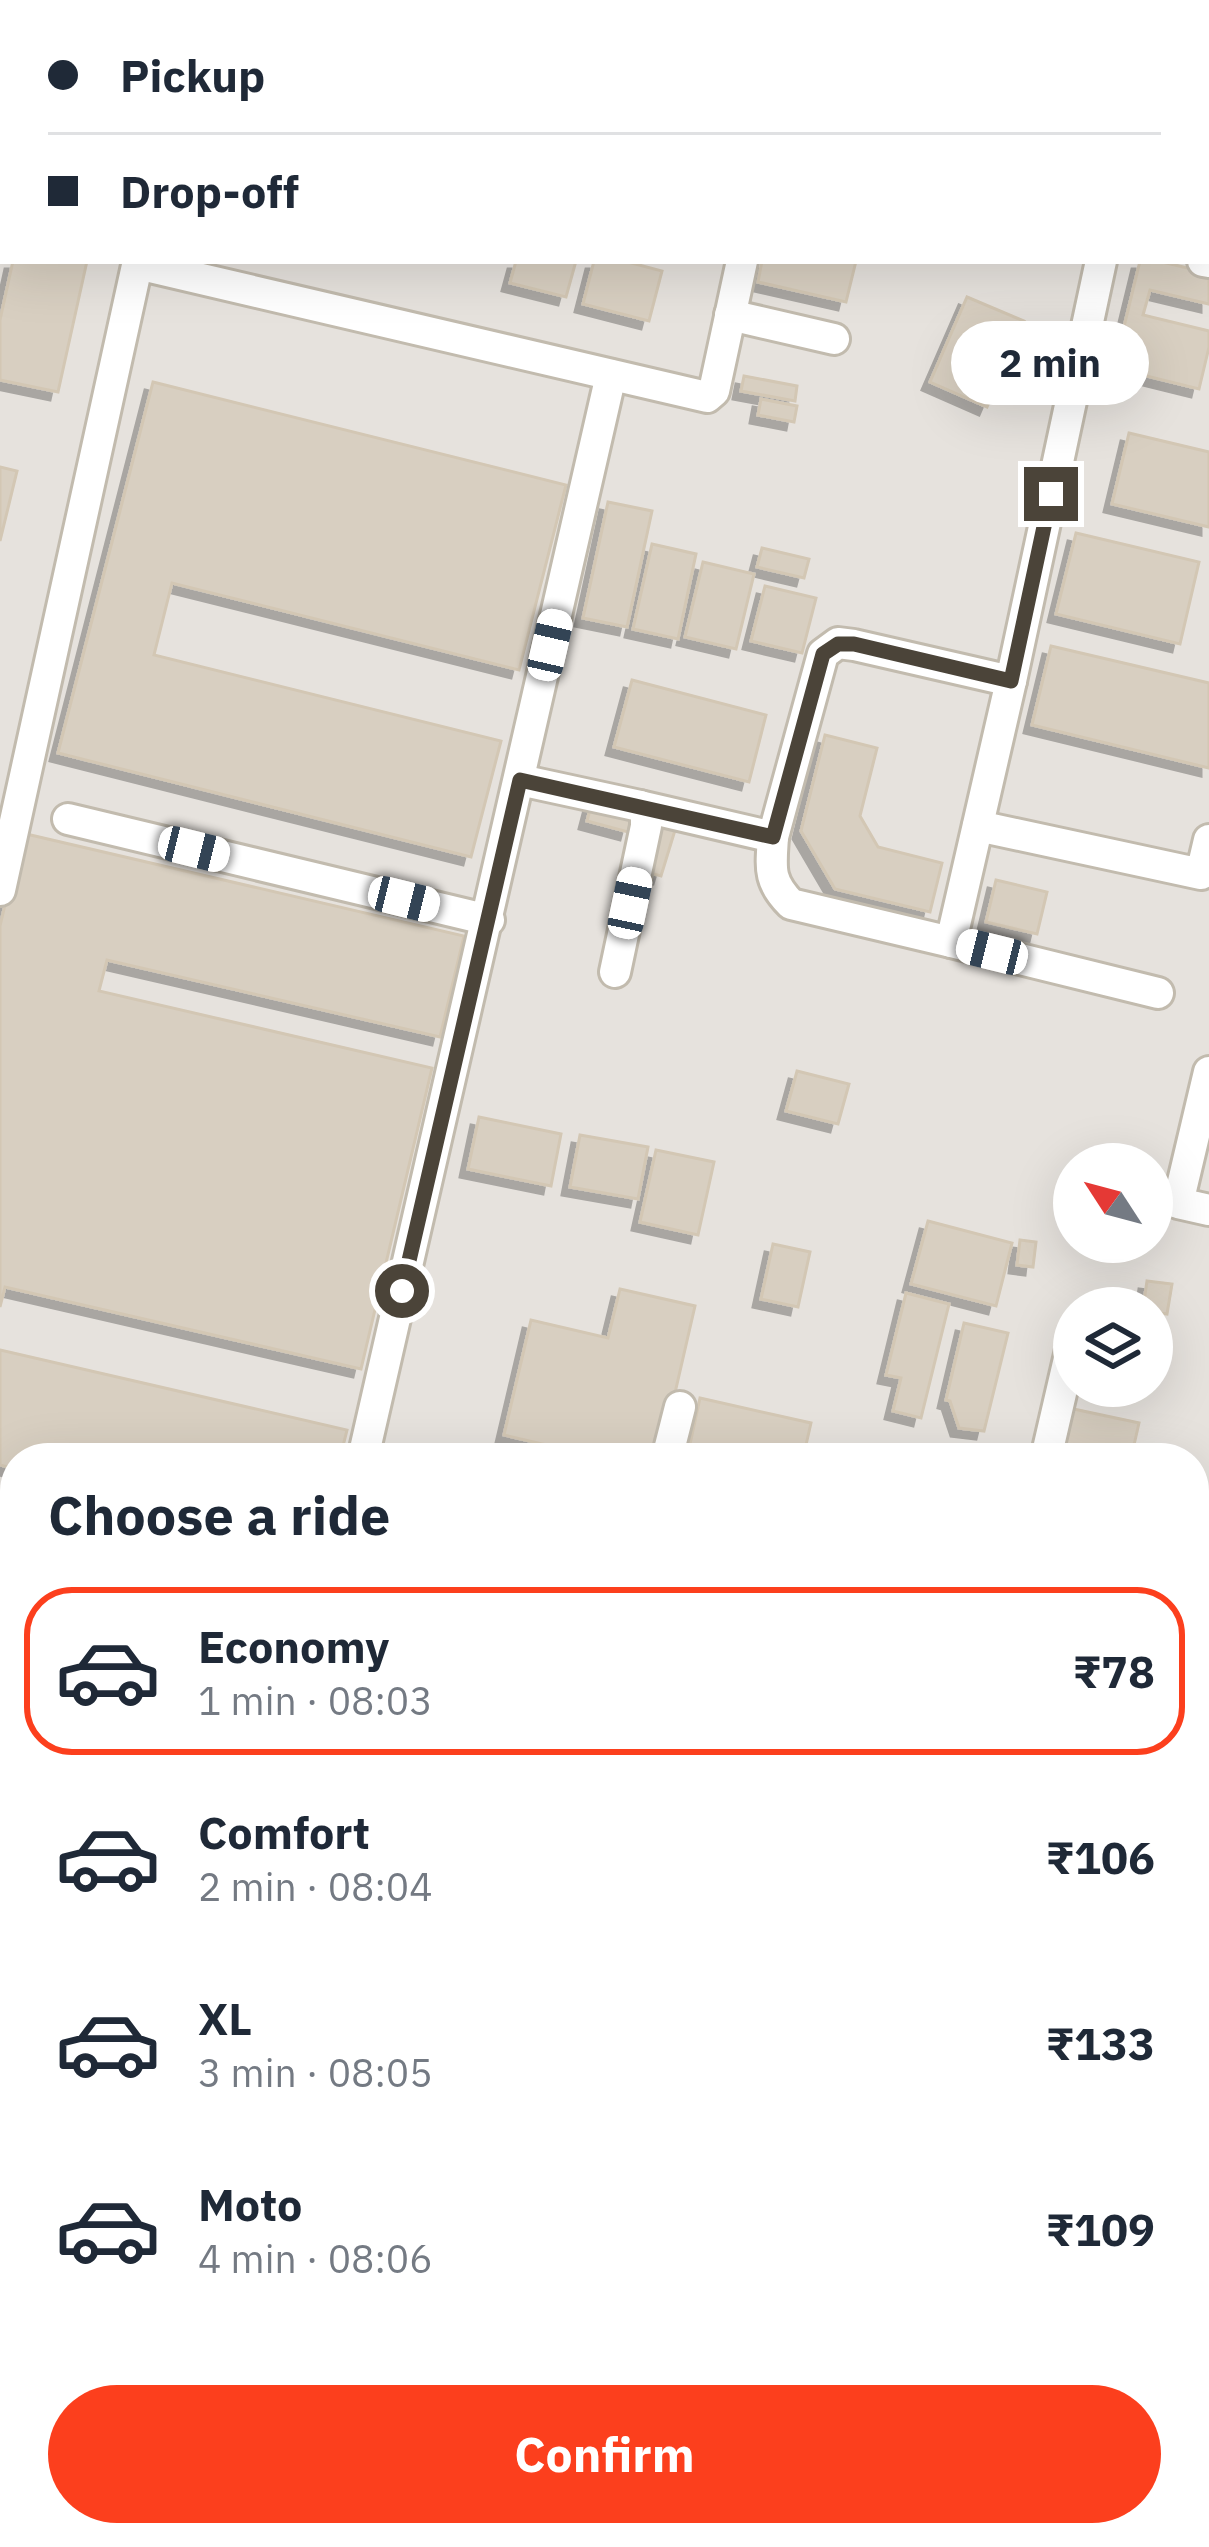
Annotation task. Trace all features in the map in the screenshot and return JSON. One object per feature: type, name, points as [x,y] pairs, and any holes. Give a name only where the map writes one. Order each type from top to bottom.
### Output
[{"type":"street","points":[[0,890],[138,264]]},
{"type":"street","points":[[142,264],[711,396],[741,264]]},
{"type":"street","points":[[951,942],[1100,264]]},
{"type":"street","points":[[730,315],[834,339]]},
{"type":"street","points":[[366,1443],[611,375]]},
{"type":"street","points":[[1011,681],[854,644],[838,644],[823,654],[773,837],[771,875],[791,904],[1158,994]]},
{"type":"street","points":[[520,780],[773,837]]},
{"type":"street","points":[[615,972],[646,826],[640,806]]},
{"type":"street","points":[[68,819],[488,920]]},
{"type":"street","points":[[978,826],[1201,874],[1209,841]]},
{"type":"street","points":[[1209,1072],[1178,1203],[1209,1210]]},
{"type":"street","points":[[671,1443],[680,1407]]},
{"type":"street","points":[[1049,1443],[1058,1407]]},
{"type":"shaded area","points":[[0,264],[1209,264],[1209,1443],[0,1443]]},
{"type":"building","points":[[12,264],[86,264],[58,392],[0,380],[0,320]]},
{"type":"building","points":[[515,264],[575,264],[566,297],[510,283]]},
{"type":"building","points":[[593,264],[635,264],[662,271],[649,321],[583,304]]},
{"type":"building","points":[[761,264],[855,264],[846,302],[758,282]]},
{"type":"building","points":[[1139,264],[1171,264],[1209,273],[1209,304],[1150,290],[1143,315],[1209,331],[1199,389],[1114,368]]},
{"type":"building","points":[[967,297],[1024,321],[987,407],[930,382]]},
{"type":"building","points":[[744,376],[797,386],[795,401],[741,391]]},
{"type":"building","points":[[153,382],[566,485],[519,670],[172,583],[154,655],[501,741],[471,857],[58,753]]},
{"type":"building","points":[[761,399],[797,406],[794,422],[758,415]]},
{"type":"building","points":[[1129,433],[1209,452],[1209,527],[1112,504]]},
{"type":"building","points":[[0,467],[17,471],[0,541]]},
{"type":"building","points":[[608,502],[652,511],[627,627],[583,618]]},
{"type":"building","points":[[1076,533],[1199,562],[1180,644],[1056,614]]},
{"type":"building","points":[[652,544],[696,554],[678,639],[633,629]]},
{"type":"building","points":[[762,548],[809,559],[804,578],[757,567]]},
{"type":"building","points":[[703,562],[754,574],[736,649],[685,637]]},
{"type":"building","points":[[765,586],[816,598],[802,653],[751,641]]},
{"type":"building","points":[[1051,646],[1209,683],[1209,768],[1032,725]]},
{"type":"building","points":[[632,680],[766,715],[749,782],[614,747]]},
{"type":"building","points":[[825,735],[877,748],[860,816],[878,847],[942,863],[930,912],[835,889],[801,831]]},
{"type":"building","points":[[593,798],[634,809],[628,832],[587,821]]},
{"type":"building","points":[[658,821],[676,827],[661,876],[643,871]]},
{"type":"building","points":[[22,833],[464,936],[440,1037],[107,960],[99,991],[432,1068],[361,1369],[5,1287],[0,1307],[0,926]]},
{"type":"building","points":[[996,880],[1047,892],[1037,934],[986,922]]},
{"type":"building","points":[[797,1071],[849,1084],[838,1124],[786,1111]]},
{"type":"building","points":[[479,1117],[561,1134],[551,1186],[468,1169]]},
{"type":"building","points":[[580,1135],[648,1147],[638,1199],[570,1187]]},
{"type":"building","points":[[656,1150],[714,1162],[698,1235],[640,1222]]},
{"type":"building","points":[[928,1221],[1012,1243],[996,1306],[911,1284]]},
{"type":"building","points":[[1020,1240],[1036,1242],[1033,1267],[1017,1265]]},
{"type":"building","points":[[773,1244],[810,1252],[798,1307],[761,1299]]},
{"type":"building","points":[[1147,1281],[1172,1284],[1172,1287],[1146,1287]]},
{"type":"building","points":[[620,1289],[695,1306],[663,1443],[538,1443],[504,1435],[531,1320],[608,1338]]},
{"type":"building","points":[[906,1293],[949,1304],[921,1418],[893,1411],[901,1378],[886,1375]]},
{"type":"building","points":[[964,1323],[1008,1333],[984,1431],[959,1428],[946,1400]]},
{"type":"building","points":[[0,1350],[347,1430],[344,1443],[0,1443]]},
{"type":"building","points":[[700,1398],[811,1423],[806,1443],[690,1443]]},
{"type":"building","points":[[1069,1408],[1139,1423],[1134,1443],[1061,1443]]},
{"type":"route","points":[[402,1291],[520,780],[773,837],[823,654],[838,644],[1011,681],[1051,494]]}]
